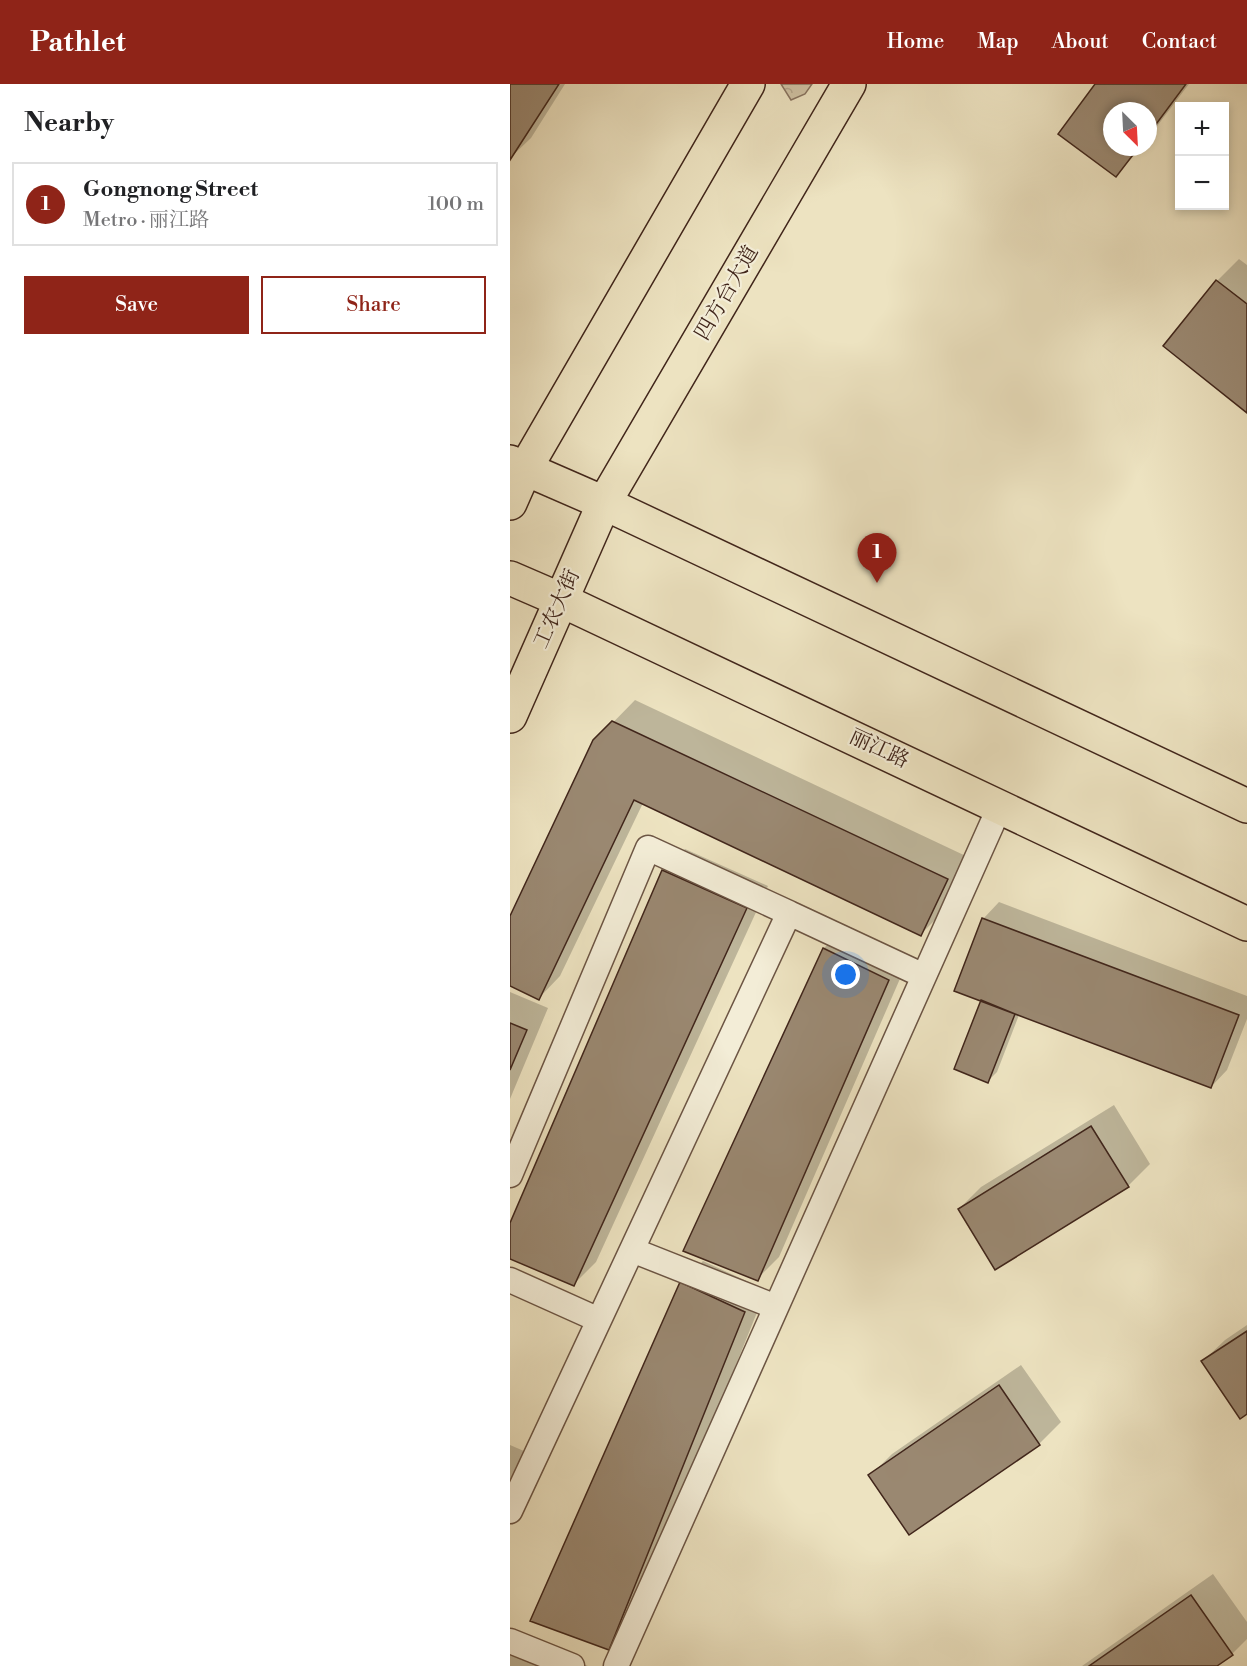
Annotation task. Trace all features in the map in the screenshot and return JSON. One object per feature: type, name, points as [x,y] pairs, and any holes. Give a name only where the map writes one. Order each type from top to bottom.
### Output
[{"type":"main road","points":[[510,502],[518,465],[748,84]]},
{"type":"main road","name":"四方台大道","points":[[604,503],[849,84]]},
{"type":"main road","points":[[518,465],[604,503],[1247,806]]},
{"type":"main road","name":"工农大街","points":[[510,716],[604,503]]},
{"type":"main road","name":"丽江路","points":[[510,578],[1000,806],[1247,924]]},
{"type":"street","points":[[616,1666],[1000,806]]},
{"type":"street","points":[[510,1174],[648,848],[924,976]]},
{"type":"street","points":[[510,1511],[519,1470],[599,1320],[789,913]]},
{"type":"street","points":[[632,1250],[776,1307]]},
{"type":"street","points":[[510,1280],[599,1320]]},
{"type":"street","points":[[510,1641],[572,1666]]},
{"type":"green space","points":[[781,84],[812,84],[805,94],[791,100]]},
{"type":"building","points":[[510,84],[559,84],[510,160]]},
{"type":"building","points":[[1095,84],[1186,84],[1157,123],[1157,102],[1103,102],[1103,156],[1132,156],[1116,177],[1058,134]]},
{"type":"building","points":[[1216,280],[1247,304],[1247,413],[1163,346]]},
{"type":"building","points":[[612,721],[948,879],[921,936],[634,800],[539,1000],[510,986],[510,916],[593,740]]},
{"type":"building","points":[[662,870],[747,908],[574,1286],[510,1259],[510,1223]]},
{"type":"building","points":[[982,918],[1239,1015],[1211,1088],[954,991]]},
{"type":"building","points":[[823,948],[889,980],[758,1281],[683,1251]]},
{"type":"building","points":[[981,1000],[1015,1014],[988,1083],[954,1069]]},
{"type":"building","points":[[510,1023],[527,1030],[510,1070]]},
{"type":"building","points":[[1091,1126],[1129,1187],[995,1270],[958,1209]]},
{"type":"building","points":[[680,1282],[745,1312],[609,1650],[530,1621]]},
{"type":"building","points":[[1247,1331],[1247,1414],[1240,1419],[1201,1361]]},
{"type":"building","points":[[999,1385],[1040,1445],[909,1535],[868,1475]]},
{"type":"building","points":[[1191,1595],[1233,1655],[1217,1666],[1089,1666]]},
{"type":"place","name":"Gongnong Street","points":[[877,583]]}]
